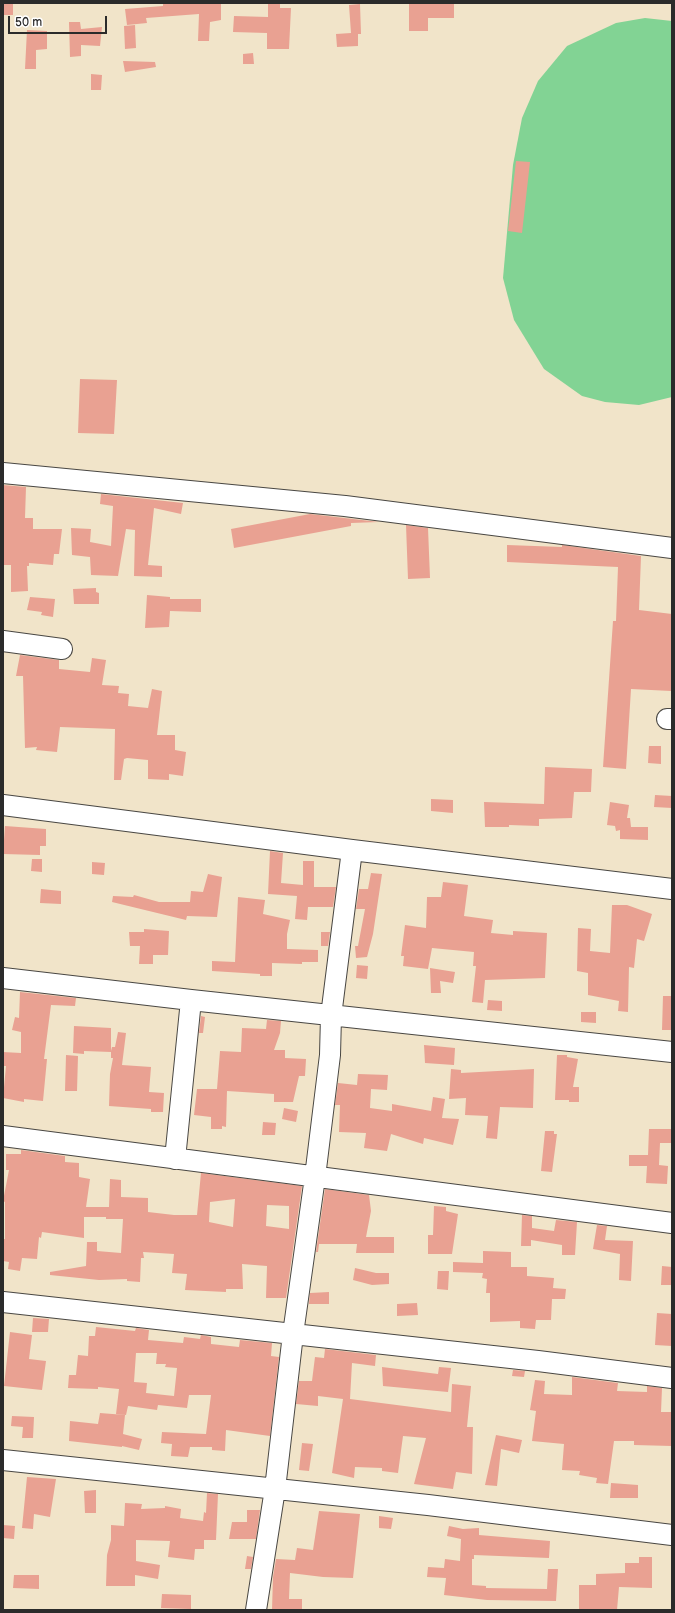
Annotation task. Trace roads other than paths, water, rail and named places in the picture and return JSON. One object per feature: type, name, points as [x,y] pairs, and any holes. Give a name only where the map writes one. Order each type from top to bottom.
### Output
[{"type":"street","points":[[3,473],[345,506],[672,548]]},
{"type":"street","points":[[3,640],[62,649]]},
{"type":"street","points":[[3,805],[672,889]]},
{"type":"street","points":[[256,1610],[275,1489],[293,1334],[316,1177],[330,1054],[331,1016],[352,850]]},
{"type":"street","points":[[3,978],[331,1016],[672,1052]]},
{"type":"street","points":[[175,1159],[191,1000]]},
{"type":"street","points":[[3,1136],[672,1223]]},
{"type":"street","points":[[3,1302],[672,1378]]},
{"type":"street","points":[[3,1460],[428,1505],[672,1535]]}]
